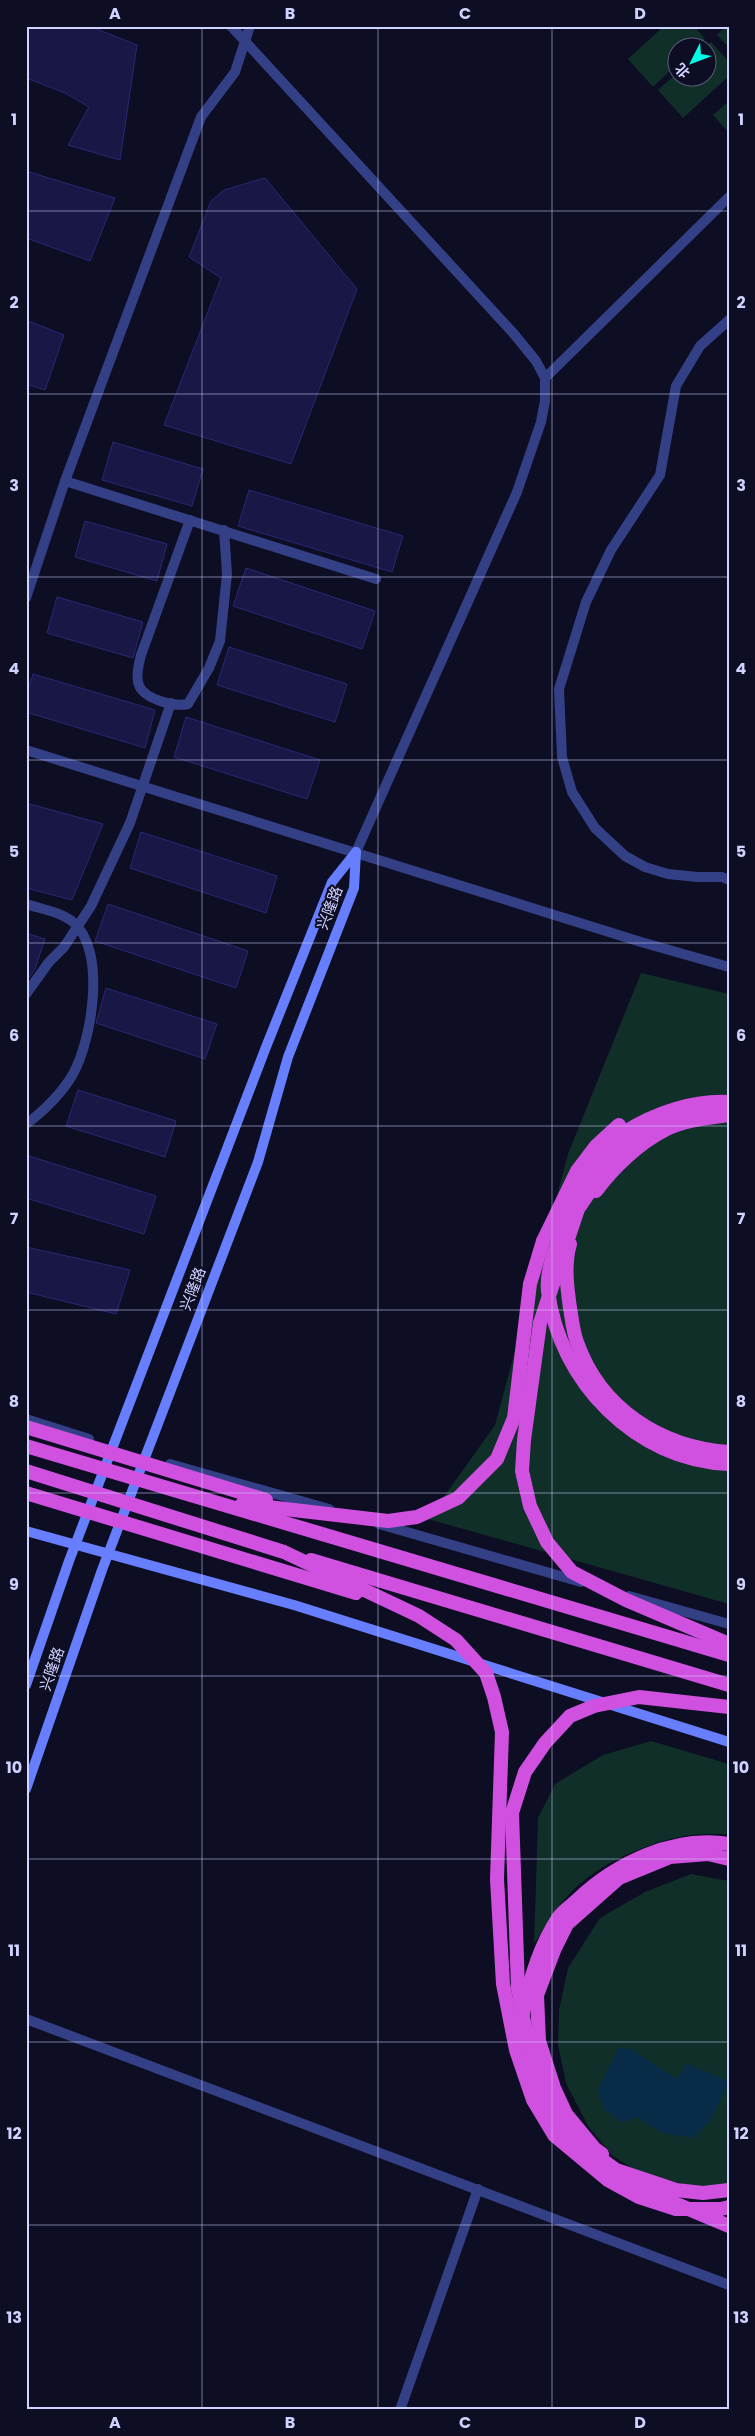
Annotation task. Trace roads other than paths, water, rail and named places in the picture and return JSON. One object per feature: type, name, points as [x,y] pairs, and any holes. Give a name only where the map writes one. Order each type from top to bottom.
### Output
[{"type":"highway","points":[[198,1498],[388,1521],[418,1517],[458,1498],[497,1459],[514,1418],[530,1284],[543,1241],[577,1171],[596,1146],[621,1123],[652,1108],[688,1096],[729,1092]]},
{"type":"highway","points":[[729,1102],[688,1104],[623,1132],[591,1168],[573,1195],[553,1255],[548,1289],[558,1336],[574,1370],[597,1400],[642,1438],[658,1446],[689,1459],[729,1464]]},
{"type":"highway","points":[[729,1108],[702,1109],[673,1118],[629,1140],[601,1175],[578,1209],[540,1323],[524,1440],[522,1471],[530,1506],[547,1542],[572,1572],[626,1600],[729,1644]]},
{"type":"highway","points":[[729,1115],[702,1119],[665,1129],[636,1149],[600,1186],[579,1216],[568,1252],[567,1287],[576,1340],[585,1362],[606,1393],[639,1424],[672,1440],[712,1451],[729,1452]]},
{"type":"highway","points":[[26,1427],[305,1512]]},
{"type":"highway","points":[[29,1447],[729,1656]]},
{"type":"highway","points":[[27,1472],[284,1552],[729,1685]]},
{"type":"highway","points":[[26,1493],[389,1602]]},
{"type":"highway","points":[[284,1552],[419,1616],[456,1640],[486,1673],[502,1732],[497,1879],[503,1984],[516,2050],[533,2100],[554,2135],[608,2180],[639,2197],[676,2209],[721,2210],[729,2207]]},
{"type":"highway","points":[[729,1707],[639,1697],[594,1706],[570,1716],[545,1743],[525,1772],[512,1812],[518,1988],[527,2039],[541,2088],[555,2116],[583,2146],[616,2170],[676,2190],[703,2194],[729,2190]]},
{"type":"highway","points":[[729,1844],[714,1842],[659,1850],[622,1865],[591,1886],[563,1920],[536,1960],[522,2022],[533,2074],[555,2125],[584,2155],[618,2179],[729,2226]]},
{"type":"highway","points":[[729,1859],[708,1854],[670,1857],[619,1878],[563,1920],[538,1995],[539,2041],[554,2088],[566,2114],[595,2149],[636,2178],[729,2217]]},
{"type":"main road","name":"兴隆路","points":[[26,1685],[75,1544],[328,892],[332,882],[356,852]]},
{"type":"main road","name":"兴隆路","points":[[26,1789],[108,1554],[258,1162],[288,1057],[354,888],[356,852]]},
{"type":"main road","points":[[26,1531],[294,1605],[729,1742]]},
{"type":"street","points":[[231,26],[514,334],[536,361],[546,378],[545,401],[541,422],[517,492],[356,852]]},
{"type":"street","points":[[27,595],[65,481],[201,117],[235,72],[250,26]]},
{"type":"street","points":[[546,378],[729,197]]},
{"type":"street","points":[[729,320],[700,346],[676,386],[660,475],[611,550],[586,602],[559,689],[562,757],[572,792],[595,828],[625,856],[646,867],[668,874],[722,877],[729,880]]},
{"type":"street","points":[[65,481],[376,578]]},
{"type":"street","points":[[190,520],[141,655],[137,672],[138,684],[147,694],[180,706],[188,704],[209,668],[220,642],[226,574],[224,530]]},
{"type":"street","points":[[26,994],[78,928],[109,870],[144,786],[171,703]]},
{"type":"street","points":[[26,750],[641,942],[729,967]]},
{"type":"street","points":[[26,904],[72,921],[85,940],[94,979],[82,1053],[72,1075],[51,1101],[26,1124]]},
{"type":"street","points":[[26,1419],[145,1457],[729,1624]]},
{"type":"street","points":[[26,2019],[729,2285]]},
{"type":"street","points":[[400,2410],[478,2190]]},
{"type":"water","points":[[619,2047],[633,2050],[676,2079],[687,2064],[729,2081],[713,2117],[694,2138],[663,2133],[636,2117],[621,2123],[603,2108],[598,2089]]}]
